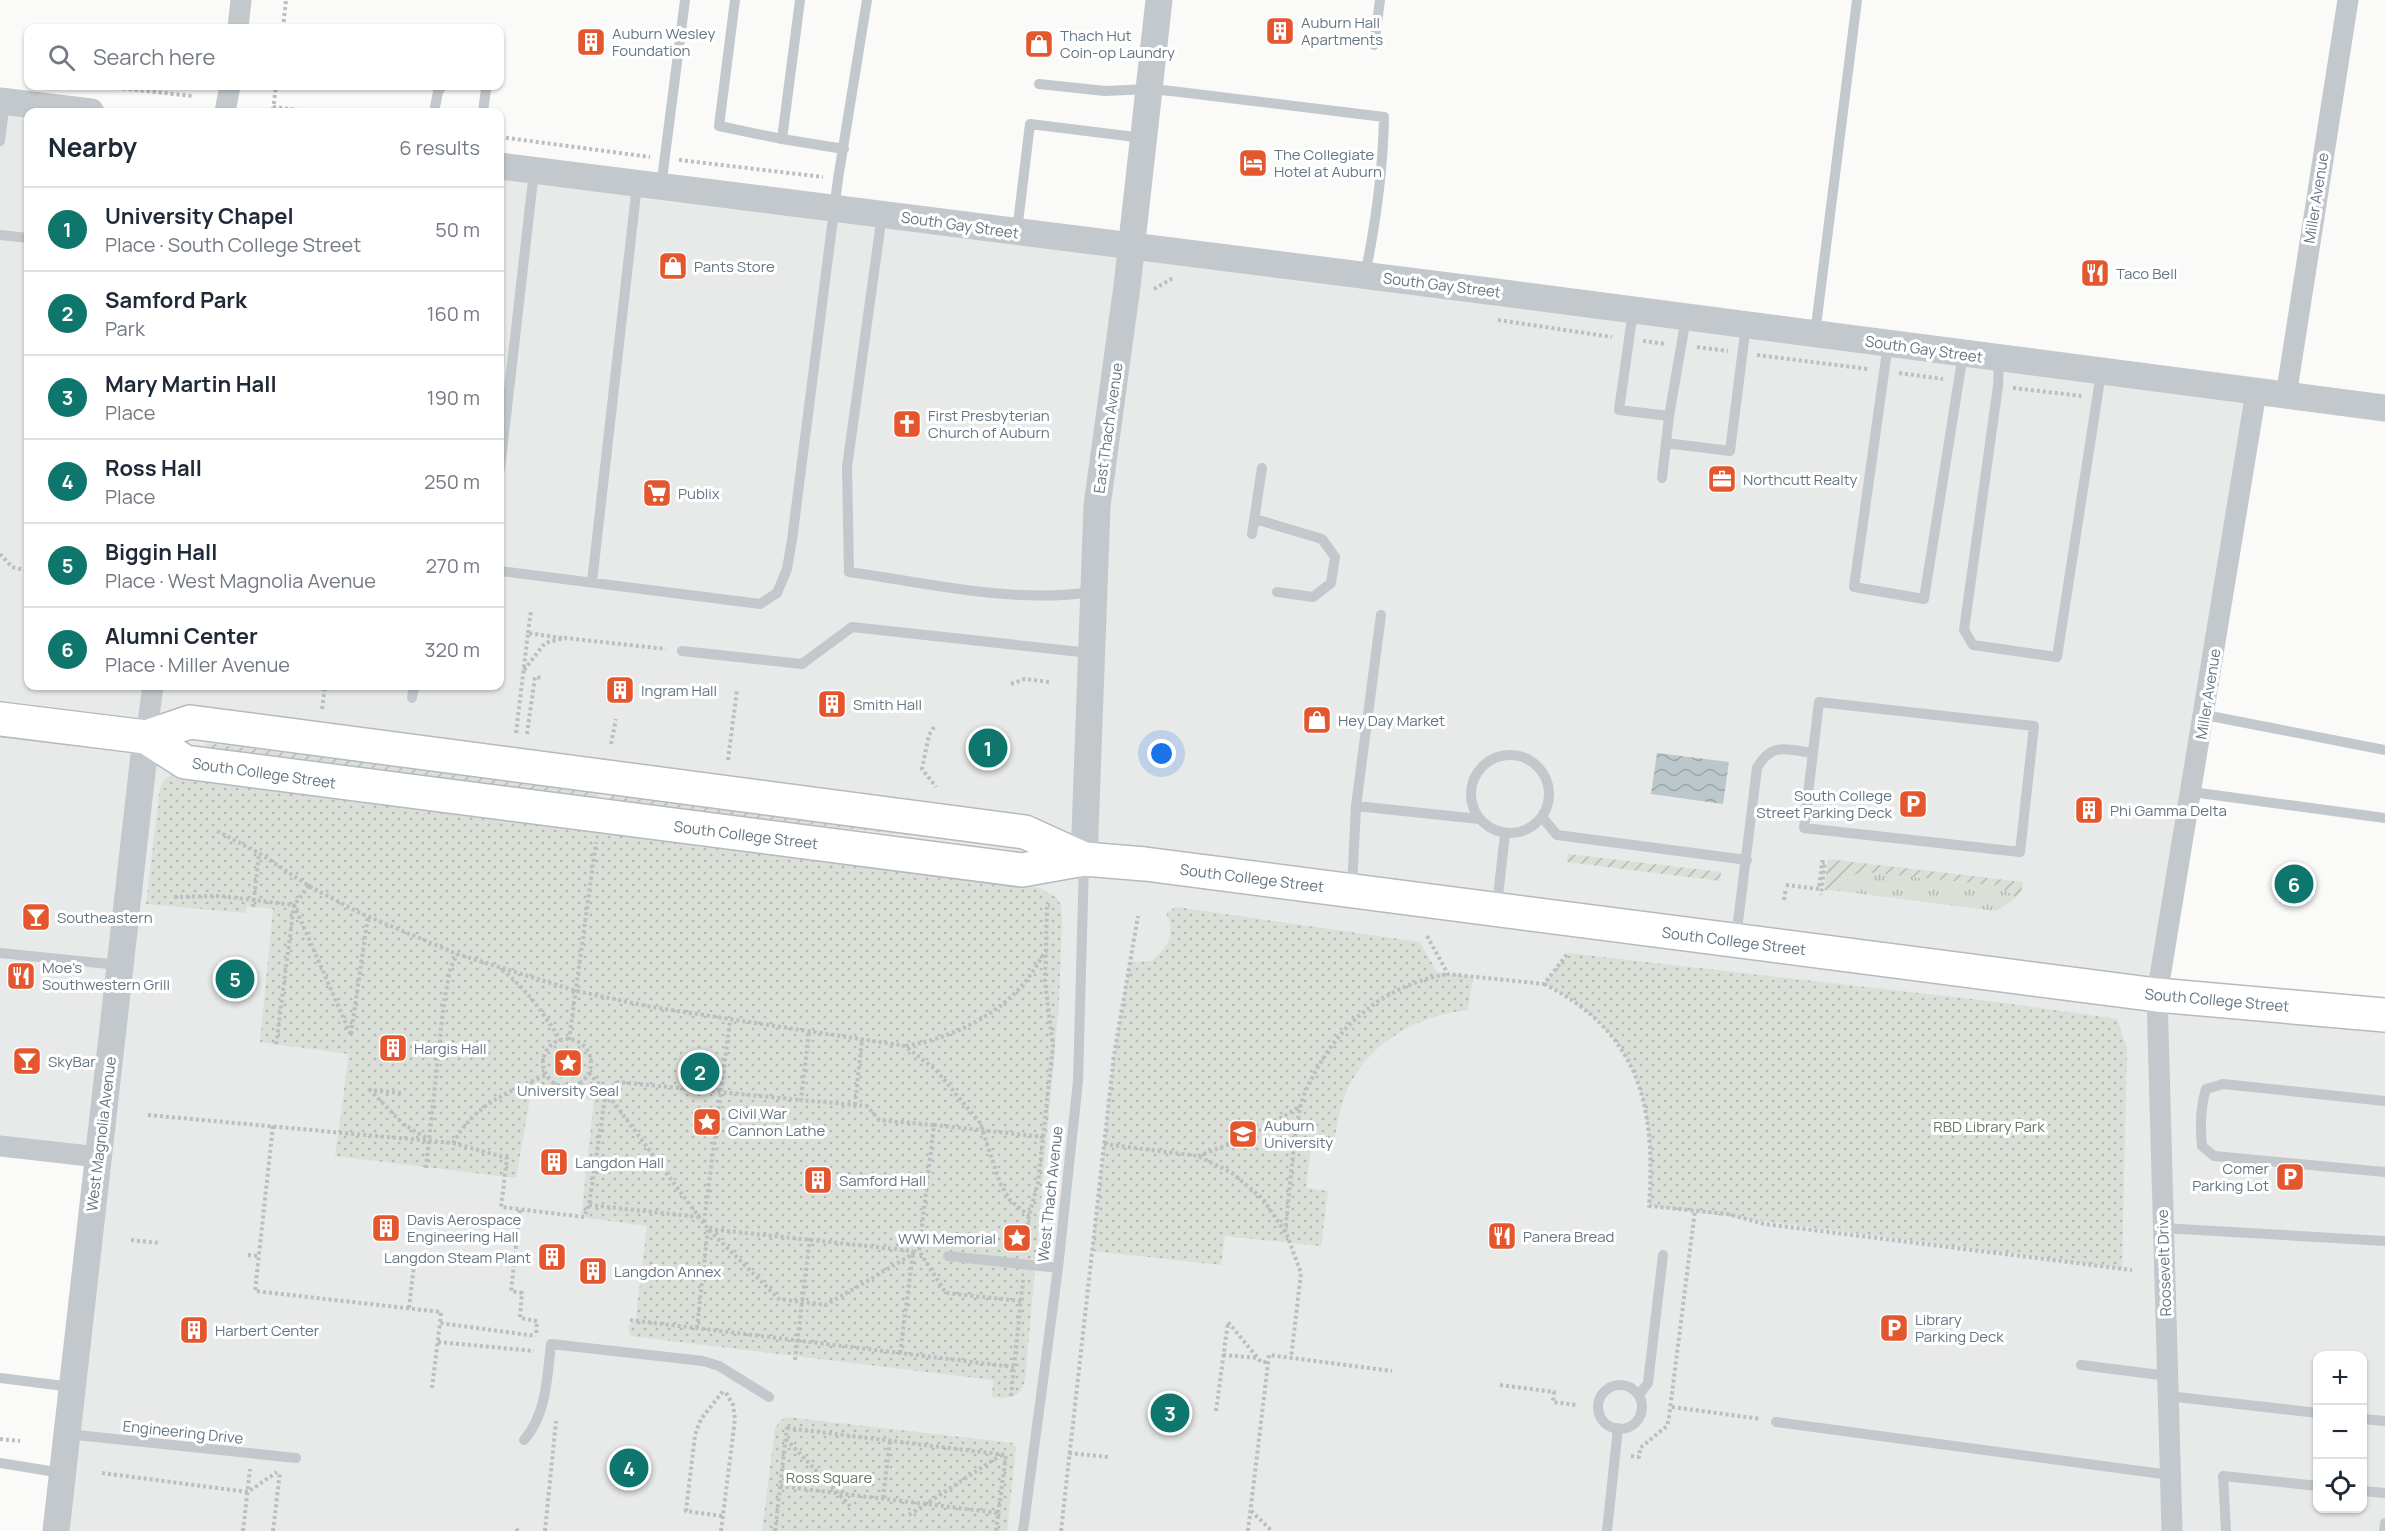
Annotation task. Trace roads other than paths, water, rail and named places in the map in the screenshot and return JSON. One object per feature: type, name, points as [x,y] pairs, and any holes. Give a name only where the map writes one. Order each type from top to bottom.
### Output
[{"type":"main road","points":[[0,719],[146,736]]},
{"type":"main road","name":"South College Street","points":[[146,736],[185,762],[1022,870],[1084,859],[1218,872],[2157,995],[2385,1015]]},
{"type":"street","points":[[238,24],[241,0]]},
{"type":"street","name":"East Thach Avenue","points":[[1084,859],[1092,592],[1097,506],[1131,246],[1159,0]]},
{"type":"street","name":"Miller Avenue","points":[[2286,396],[2348,0]]},
{"type":"street","points":[[226,108],[229,90]]},
{"type":"street","points":[[3,102],[56,108]]},
{"type":"street","name":"South Gay Street","points":[[504,167],[1365,275],[2385,408]]},
{"type":"street","name":"Miller Avenue","points":[[2157,995],[2205,715],[2256,392]]},
{"type":"street","points":[[146,736],[152,690]]},
{"type":"street","name":"West Magnolia Avenue","points":[[56,1531],[146,736]]},
{"type":"street","name":"Roosevelt Drive","points":[[2157,995],[2172,1531]]},
{"type":"street","points":[[0,1146],[98,1157]]},
{"type":"lane","points":[[592,582],[649,186],[685,0]]},
{"type":"lane","points":[[735,0],[719,126],[844,149]]},
{"type":"lane","points":[[782,139],[800,0]]},
{"type":"lane","points":[[504,571],[760,604],[777,593],[787,569],[792,540],[834,208],[867,0]]},
{"type":"lane","points":[[1374,45],[1380,0]]},
{"type":"lane","points":[[1815,334],[1857,0]]},
{"type":"lane","points":[[1039,84],[1105,91],[1149,89],[1384,117],[1383,161],[1376,225],[1365,275]]},
{"type":"lane","points":[[435,108],[439,90]]},
{"type":"lane","points":[[484,108],[486,90]]},
{"type":"lane","points":[[0,141],[3,102]]},
{"type":"lane","points":[[1016,232],[1030,124],[1143,138]]},
{"type":"lane","points":[[504,434],[534,171]]},
{"type":"lane","points":[[882,215],[847,467],[849,572],[1012,595],[1058,597],[1092,592]]},
{"type":"lane","points":[[0,235],[24,238]]},
{"type":"lane","points":[[1633,310],[1619,410],[1670,416]]},
{"type":"lane","points":[[1662,478],[1686,317]]},
{"type":"lane","points":[[1666,443],[1730,451],[1746,325]]},
{"type":"lane","points":[[1888,344],[1854,587],[1924,598],[1963,354]]},
{"type":"lane","points":[[1999,359],[1998,386],[1964,630],[1973,645],[2057,657],[2101,372]]},
{"type":"lane","points":[[1252,534],[1262,468]]},
{"type":"lane","points":[[1255,519],[1322,538],[1335,557],[1331,583],[1313,597],[1277,591]]},
{"type":"lane","points":[[1352,891],[1356,806],[1381,615]]},
{"type":"lane","points":[[682,651],[802,664],[852,627],[1091,653]]},
{"type":"lane","points":[[412,698],[413,690]]},
{"type":"lane","points":[[1819,702],[2034,726],[2020,852],[1804,828],[1813,753],[1819,702]]},
{"type":"lane","points":[[2205,715],[2385,750]]},
{"type":"lane","points":[[1735,941],[1757,768],[1765,754],[1776,749],[1813,753]]},
{"type":"lane","points":[[1500,755],[1516,755],[1531,760],[1546,779],[1549,802],[1542,817],[1532,827],[1519,833],[1505,834],[1491,829],[1479,819],[1472,806],[1471,790],[1475,775],[1486,762],[1500,755]]},
{"type":"lane","points":[[2192,792],[2385,818]]},
{"type":"lane","points":[[1356,806],[1479,819]]},
{"type":"lane","points":[[1542,817],[1557,835],[1747,860]]},
{"type":"lane","points":[[1496,910],[1505,834]]},
{"type":"lane","name":"West Thach Avenue","points":[[1023,1531],[1058,1268],[1078,1081],[1084,859]]},
{"type":"lane","points":[[0,953],[120,965]]},
{"type":"lane","points":[[2385,1101],[2223,1084],[2206,1089],[2201,1104],[2200,1128],[2202,1146],[2214,1156],[2385,1172]]},
{"type":"lane","points":[[2163,1228],[2385,1241]]},
{"type":"lane","points":[[1639,1395],[1648,1383],[1663,1255]]},
{"type":"lane","points":[[948,1256],[1058,1268]]},
{"type":"lane","points":[[524,1440],[533,1430],[544,1400],[551,1344],[703,1361],[719,1366],[769,1397]]},
{"type":"lane","points":[[2081,1365],[2168,1386],[2313,1412]]},
{"type":"lane","points":[[0,1378],[72,1387]]},
{"type":"lane","points":[[1621,1385],[1628,1386],[1639,1395],[1642,1408],[1637,1421],[1625,1428],[1618,1428],[1605,1422],[1601,1416],[1599,1409],[1602,1394],[1607,1389],[1621,1385]]},
{"type":"lane","points":[[2367,1419],[2385,1421]]},
{"type":"lane","points":[[1776,1422],[2170,1475]]},
{"type":"lane","points":[[1607,1531],[1618,1428]]},
{"type":"lane","name":"Engineering Drive","points":[[67,1434],[296,1458]]},
{"type":"lane","points":[[0,1463],[62,1473]]},
{"type":"lane","points":[[2226,1531],[2223,1476],[2313,1485]]},
{"type":"lane","points":[[2367,1491],[2385,1493]]},
{"type":"lane","points":[[2384,1531],[2385,1523]]},
{"type":"water","points":[[1657,753],[1729,762],[1723,804],[1651,794]]},
{"type":"place","name":"Auburn Hall Apartments","points":[[1280,31]]},
{"type":"place","name":"Auburn Wesley Foundation","points":[[591,42]]},
{"type":"place","name":"Thach Hut Coin-op Laundry","points":[[1039,44]]},
{"type":"place","name":"The Collegiate Hotel at Auburn","points":[[1253,163]]},
{"type":"place","name":"Pants Store","points":[[673,266]]},
{"type":"place","name":"Taco Bell","points":[[2095,273]]},
{"type":"place","name":"First Presbyterian Church of Auburn","points":[[907,424]]},
{"type":"place","name":"Northcutt Realty","points":[[1722,479]]},
{"type":"place","name":"Publix","points":[[657,493]]},
{"type":"place","name":"Ingram Hall","points":[[620,690]]},
{"type":"place","name":"Smith Hall","points":[[832,704]]},
{"type":"place","name":"Hey Day Market","points":[[1317,720]]},
{"type":"place","name":"University Chapel","points":[[988,748]]},
{"type":"place","name":"South College Street Parking Deck","points":[[1913,804]]},
{"type":"place","name":"Phi Gamma Delta","points":[[2089,810]]},
{"type":"place","name":"Alumni Center","points":[[2294,884]]},
{"type":"place","name":"Southeastern","points":[[36,917]]},
{"type":"place","name":"Moe's Southwestern Grill","points":[[21,976]]},
{"type":"place","name":"Biggin Hall","points":[[235,979]]},
{"type":"place","name":"Hargis Hall","points":[[393,1048]]},
{"type":"place","name":"SkyBar","points":[[27,1061]]},
{"type":"place","name":"University Seal","points":[[568,1063]]},
{"type":"place","name":"Samford Park","points":[[700,1072]]},
{"type":"place","name":"Civil War Cannon Lathe","points":[[707,1122]]},
{"type":"place","name":"Auburn University","points":[[1243,1134]]},
{"type":"place","name":"Langdon Hall","points":[[554,1162]]},
{"type":"place","name":"Comer Parking Lot","points":[[2290,1177]]},
{"type":"place","name":"Samford Hall","points":[[818,1180]]},
{"type":"place","name":"Davis Aerospace Engineering Hall","points":[[386,1228]]},
{"type":"place","name":"Panera Bread","points":[[1502,1236]]},
{"type":"place","name":"WWI Memorial","points":[[1017,1238]]},
{"type":"place","name":"Langdon Steam Plant","points":[[552,1257]]},
{"type":"place","name":"Langdon Annex","points":[[593,1271]]},
{"type":"place","name":"Library Parking Deck","points":[[1894,1328]]},
{"type":"place","name":"Harbert Center","points":[[194,1330]]},
{"type":"place","name":"Mary Martin Hall","points":[[1170,1413]]},
{"type":"place","name":"Ross Hall","points":[[629,1468]]},
{"type":"park label","name":"RBD Library Park","points":[[1989,1126]]},
{"type":"park label","name":"Ross Square","points":[[829,1477]]}]
